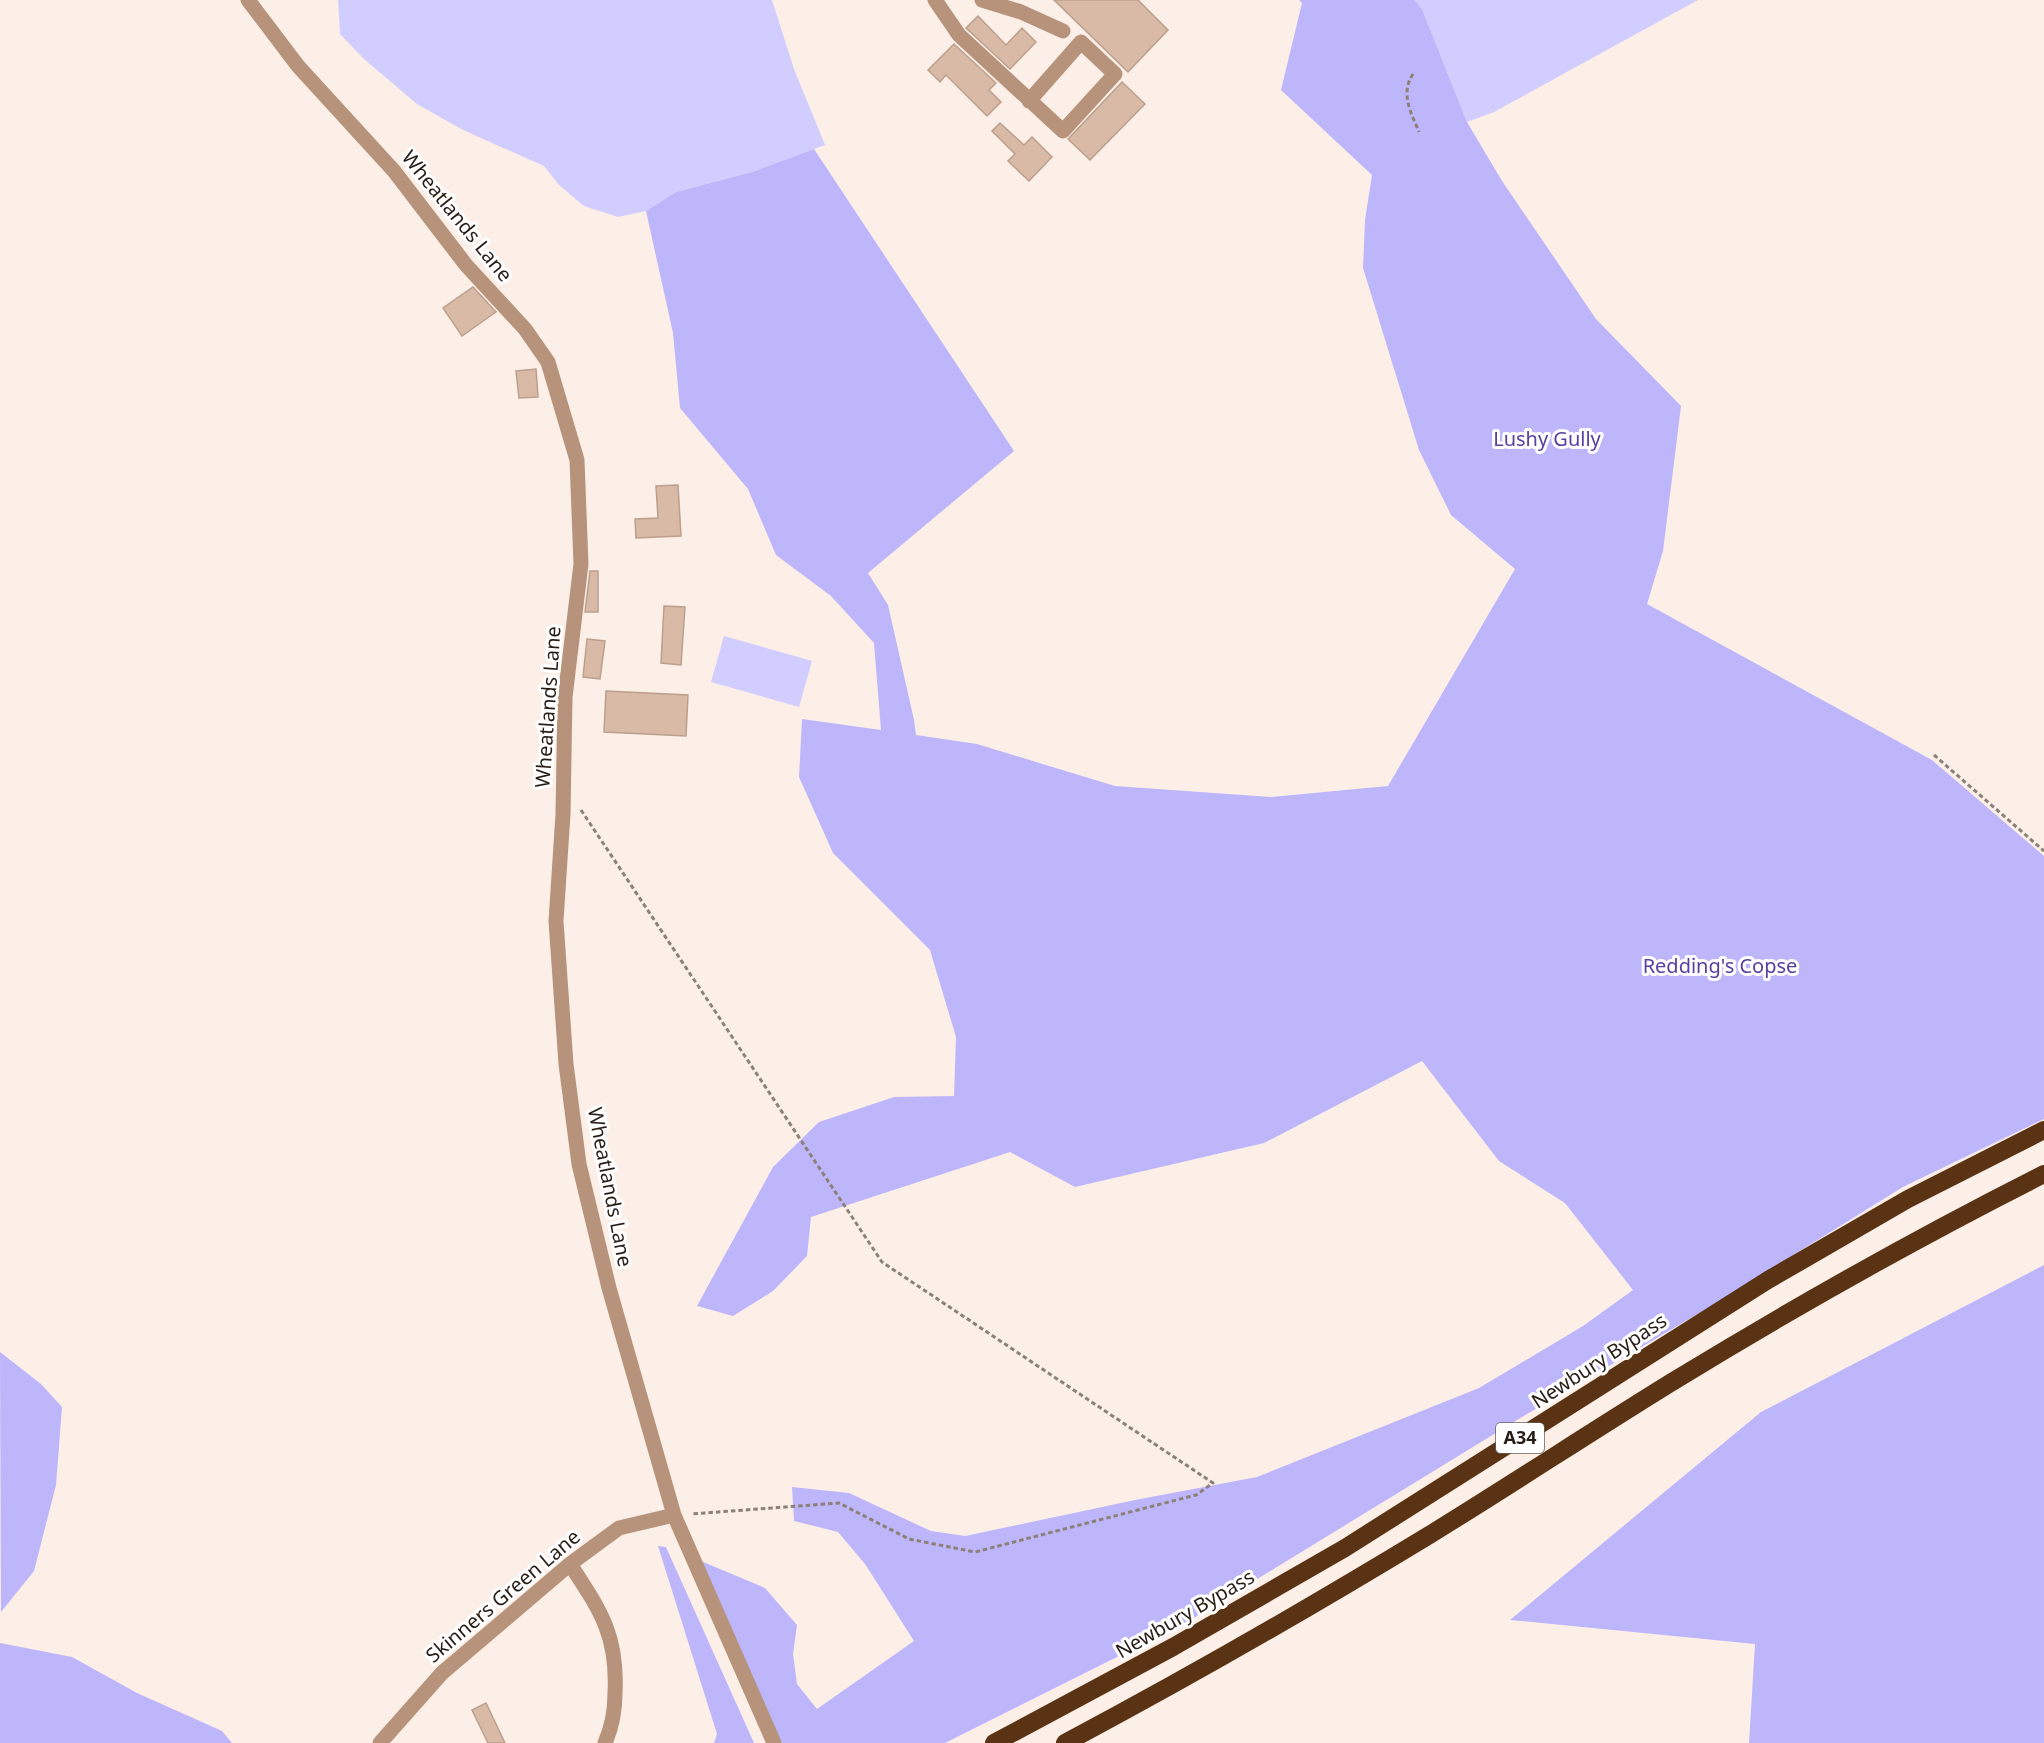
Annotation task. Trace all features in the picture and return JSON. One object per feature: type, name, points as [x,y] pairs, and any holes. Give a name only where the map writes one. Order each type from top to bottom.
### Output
[{"type":"highway","name":"Newbury Bypass","points":[[994,1743],[1163,1653],[1345,1548],[1768,1280],[1908,1199],[2044,1130]]},
{"type":"highway","name":"A34","points":[[1065,1743],[1289,1619],[1431,1534],[1675,1380],[1920,1238],[2044,1174]]},
{"type":"street","name":"Wheatlands Lane","points":[[248,0],[298,66],[394,171],[466,265],[525,330],[548,362],[577,460],[581,564],[566,697],[563,814],[556,921],[566,1064],[579,1164],[609,1288],[674,1515],[774,1743]]},
{"type":"street","points":[[935,0],[959,35],[1029,101],[1063,131],[1115,74],[1081,42],[1029,101]]},
{"type":"street","points":[[982,0],[1021,12],[1063,31]]},
{"type":"street","name":"Skinners Green Lane","points":[[380,1743],[442,1673],[570,1564],[620,1528],[674,1515]]},
{"type":"street","points":[[570,1564],[599,1609],[614,1649],[615,1701],[611,1727],[605,1743]]},
{"type":"path","points":[[1413,74],[1406,84],[1408,108],[1419,132]]},
{"type":"path","points":[[1934,755],[2044,851]]},
{"type":"path","points":[[563,784],[882,1262],[1213,1483],[1196,1495],[975,1551],[909,1539],[839,1503],[674,1515]]},
{"type":"shaded area","points":[[338,0],[772,0],[794,69],[825,145],[752,172],[676,192],[646,211],[618,217],[584,206],[559,185],[544,166],[463,130],[417,104],[364,59],[340,34]]},
{"type":"shaded area","points":[[1415,0],[1698,0],[1494,112],[1467,122],[1422,9]]},
{"type":"shaded area","points":[[724,636],[812,661],[799,707],[711,682]]},
{"type":"green space","name":"Redding's Copse","points":[[1299,0],[1415,0],[1422,9],[1467,122],[1502,181],[1596,319],[1681,406],[1663,551],[1647,604],[1932,760],[2044,856],[2044,1119],[1903,1187],[1708,1308],[1522,1417],[1187,1622],[945,1743],[780,1743],[696,1559],[765,1588],[797,1625],[793,1654],[797,1684],[817,1709],[914,1641],[865,1564],[838,1532],[794,1521],[792,1487],[849,1493],[931,1531],[965,1536],[1257,1477],[1479,1388],[1583,1326],[1633,1290],[1565,1203],[1499,1161],[1422,1061],[1264,1143],[1075,1187],[1010,1152],[811,1217],[807,1256],[773,1291],[733,1316],[697,1306],[773,1167],[819,1122],[894,1097],[954,1096],[956,1037],[930,950],[833,853],[799,777],[802,719],[881,730],[874,643],[831,596],[776,555],[748,489],[680,408],[673,333],[646,211],[676,192],[752,172],[814,149],[1014,451],[868,573],[888,605],[916,735],[977,744],[1115,786],[1271,797],[1388,786],[1515,569],[1451,515],[1419,450],[1363,268],[1365,220],[1372,175],[1281,90],[1302,3]]},
{"type":"green space","points":[[2044,1265],[2044,1743],[1749,1743],[1755,1644],[1510,1620],[1761,1412]]},
{"type":"green space","points":[[0,1352],[41,1384],[62,1407],[56,1485],[34,1571],[1,1612]]},
{"type":"green space","points":[[658,1546],[666,1547],[754,1743],[714,1743],[717,1734]]},
{"type":"green space","points":[[0,1643],[72,1657],[137,1693],[222,1731],[232,1743],[0,1743]]},
{"type":"building","points":[[1054,0],[1138,0],[1168,30],[1128,72]]},
{"type":"building","points":[[978,16],[1006,45],[1022,28],[1036,42],[1010,69],[966,28]]},
{"type":"building","points":[[954,44],[996,83],[989,90],[1001,102],[987,116],[946,75],[940,82],[928,70]]},
{"type":"building","points":[[1122,82],[1145,104],[1090,160],[1068,139]]},
{"type":"building","points":[[1000,123],[1024,145],[1032,137],[1052,157],[1029,181],[1008,161],[1015,154],[992,131]]},
{"type":"building","points":[[473,287],[496,312],[462,336],[443,308]]},
{"type":"building","points":[[536,369],[538,397],[519,398],[516,371]]},
{"type":"building","points":[[678,485],[681,536],[636,538],[635,519],[658,518],[656,486]]},
{"type":"building","points":[[590,571],[598,571],[598,612],[585,612]]},
{"type":"building","points":[[664,606],[685,607],[681,665],[661,663]]},
{"type":"building","points":[[587,639],[605,641],[600,679],[583,677]]},
{"type":"building","points":[[606,691],[688,695],[686,736],[604,732]]},
{"type":"building","points":[[486,1703],[505,1743],[488,1743],[472,1710]]},
{"type":"park label","name":"Lushy Gully","points":[[1547,439]]}]
